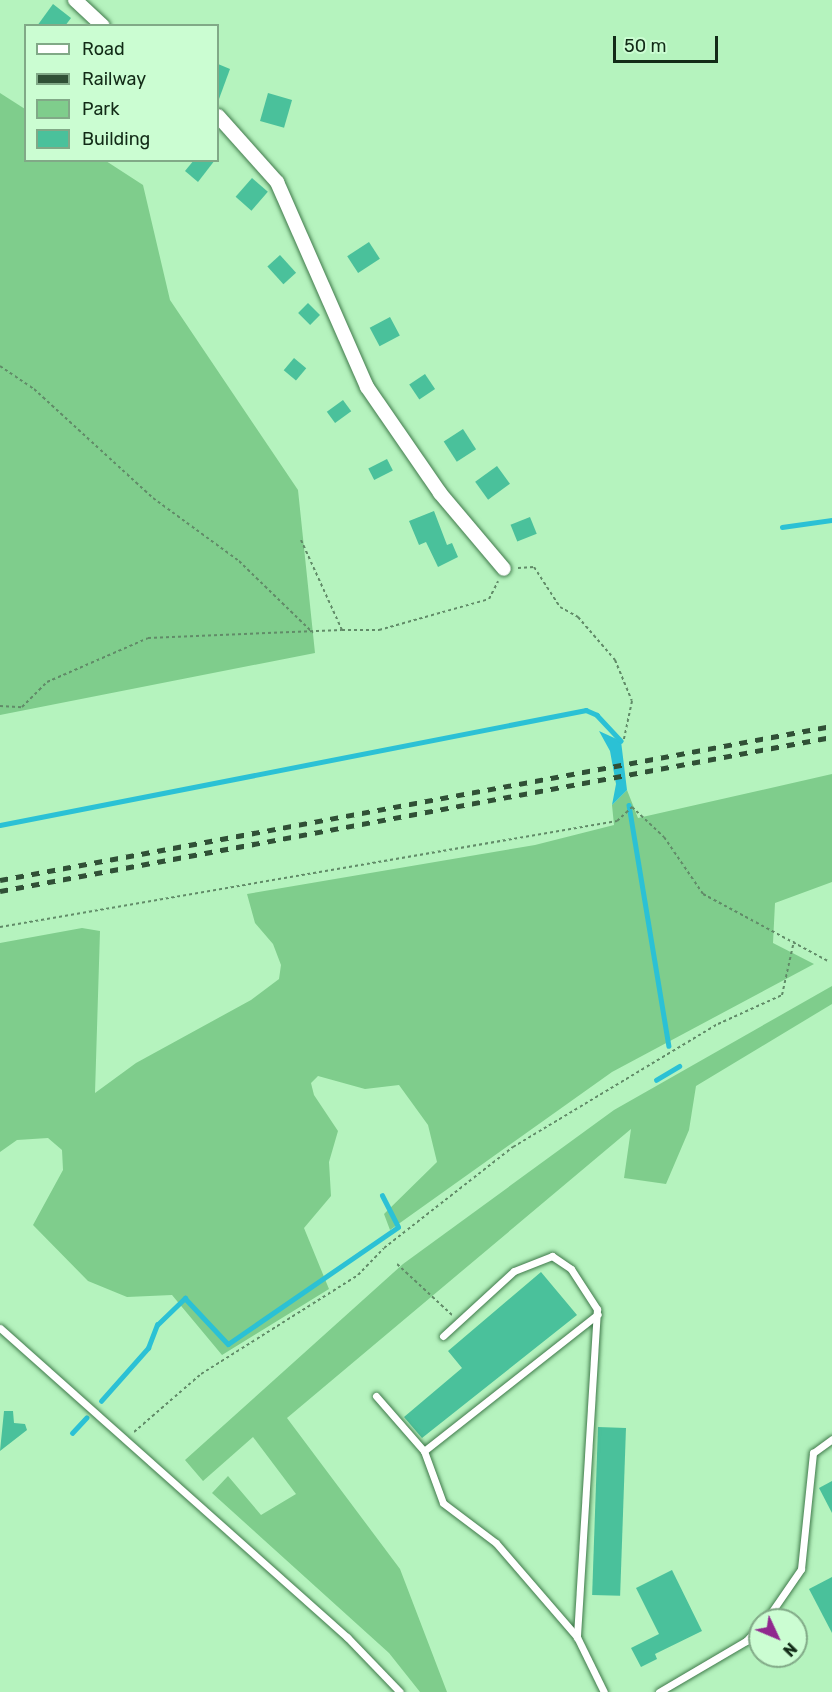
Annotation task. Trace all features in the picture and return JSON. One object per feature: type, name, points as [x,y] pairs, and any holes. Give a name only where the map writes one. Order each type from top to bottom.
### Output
[{"type":"street","points":[[75,0],[101,24]]},
{"type":"street","points":[[219,117],[276,182],[367,387],[440,493],[504,570]]},
{"type":"lane","points":[[443,1336],[514,1271],[552,1256],[571,1269],[598,1314],[577,1637]]},
{"type":"lane","points":[[424,1451],[598,1314]]},
{"type":"lane","points":[[0,1328],[127,1438],[347,1637],[399,1692]]},
{"type":"lane","points":[[376,1396],[424,1451],[443,1503],[496,1543],[577,1637],[604,1692]]},
{"type":"lane","points":[[774,1608],[801,1569],[813,1453],[832,1438]]},
{"type":"lane","points":[[659,1692],[675,1688],[748,1639]]},
{"type":"path","points":[[0,366],[34,389],[153,498],[239,561],[313,633]]},
{"type":"path","points":[[301,540],[342,630]]},
{"type":"path","points":[[0,706],[22,707],[47,682],[148,638],[379,630],[489,599],[504,570],[534,567],[560,606],[578,617],[615,660],[632,701],[624,740]]},
{"type":"path","points":[[0,927],[617,821],[632,807],[664,837],[703,894],[828,961]]},
{"type":"path","points":[[127,1438],[201,1374],[358,1275],[392,1241],[513,1147],[708,1030],[782,995],[794,941]]},
{"type":"path","points":[[397,1264],[460,1321]]},
{"type":"green space","points":[[0,93],[24,108],[24,162],[108,162],[143,185],[170,300],[298,490],[315,653],[0,715]]},
{"type":"green space","points":[[832,774],[832,882],[775,903],[773,943],[814,964],[612,1072],[390,1230],[384,1214],[437,1162],[428,1125],[399,1085],[365,1089],[318,1076],[311,1083],[314,1095],[338,1131],[329,1162],[331,1196],[304,1228],[329,1289],[222,1355],[172,1295],[127,1297],[88,1281],[33,1225],[63,1170],[62,1150],[48,1138],[17,1140],[0,1152],[0,943],[82,928],[100,931],[95,1093],[136,1063],[251,1000],[279,979],[281,965],[273,944],[255,923],[247,894],[535,845],[614,825],[612,805],[627,790],[638,818]]},
{"type":"green space","points":[[832,986],[832,1004],[696,1086],[689,1130],[666,1184],[624,1178],[631,1129],[287,1418],[400,1569],[447,1692],[420,1692],[389,1653],[212,1493],[228,1476],[261,1515],[296,1494],[253,1437],[203,1481],[185,1460],[403,1264],[614,1110]]},
{"type":"water","points":[[599,731],[621,741],[627,790],[612,805],[616,784],[610,751]]},
{"type":"building","points":[[53,4],[71,18],[66,24],[38,24]]},
{"type":"building","points":[[219,64],[230,69],[219,99]]},
{"type":"building","points":[[268,93],[292,100],[284,128],[260,121]]},
{"type":"building","points":[[192,162],[213,162],[198,182],[185,171]]},
{"type":"building","points":[[252,178],[268,192],[251,211],[236,197]]},
{"type":"building","points":[[369,242],[380,259],[358,273],[347,256]]},
{"type":"building","points":[[280,255],[296,273],[283,284],[267,266]]},
{"type":"building","points":[[308,303],[320,315],[310,325],[298,313]]},
{"type":"building","points":[[390,317],[400,336],[380,346],[370,328]]},
{"type":"building","points":[[294,358],[306,368],[296,381],[284,370]]},
{"type":"building","points":[[425,374],[435,389],[419,400],[409,385]]},
{"type":"building","points":[[343,400],[351,411],[335,423],[327,412]]},
{"type":"building","points":[[463,429],[476,449],[457,462],[444,442]]},
{"type":"building","points":[[387,459],[393,471],[374,480],[368,469]]},
{"type":"building","points":[[497,466],[510,484],[488,500],[475,482]]},
{"type":"building","points":[[434,511],[447,545],[452,543],[458,557],[438,567],[426,542],[419,545],[409,521]]},
{"type":"building","points":[[530,517],[537,534],[517,542],[511,525]]},
{"type":"building","points":[[541,1272],[577,1315],[422,1438],[404,1417],[462,1368],[448,1351]]},
{"type":"building","points":[[4,1411],[13,1411],[14,1423],[25,1424],[27,1430],[0,1451]]},
{"type":"building","points":[[598,1427],[626,1428],[620,1596],[592,1595]]},
{"type":"building","points":[[832,1481],[832,1513],[819,1488]]},
{"type":"building","points":[[672,1570],[702,1631],[655,1654],[657,1659],[641,1667],[631,1648],[659,1634],[636,1588]]},
{"type":"building","points":[[832,1577],[832,1633],[809,1589]]},
{"type":"waterway","points":[[782,527],[832,520]]},
{"type":"waterway","points":[[0,825],[586,710],[597,715],[621,741]]},
{"type":"waterway","points":[[629,805],[669,1046]]},
{"type":"waterway","points":[[656,1080],[679,1066]]},
{"type":"waterway","points":[[101,1401],[148,1348],[157,1325],[185,1298],[228,1344],[398,1227],[382,1196]]},
{"type":"waterway","points":[[72,1433],[86,1418]]},
{"type":"railway","points":[[0,880],[832,726]]},
{"type":"railway","points":[[0,891],[832,737]]}]
